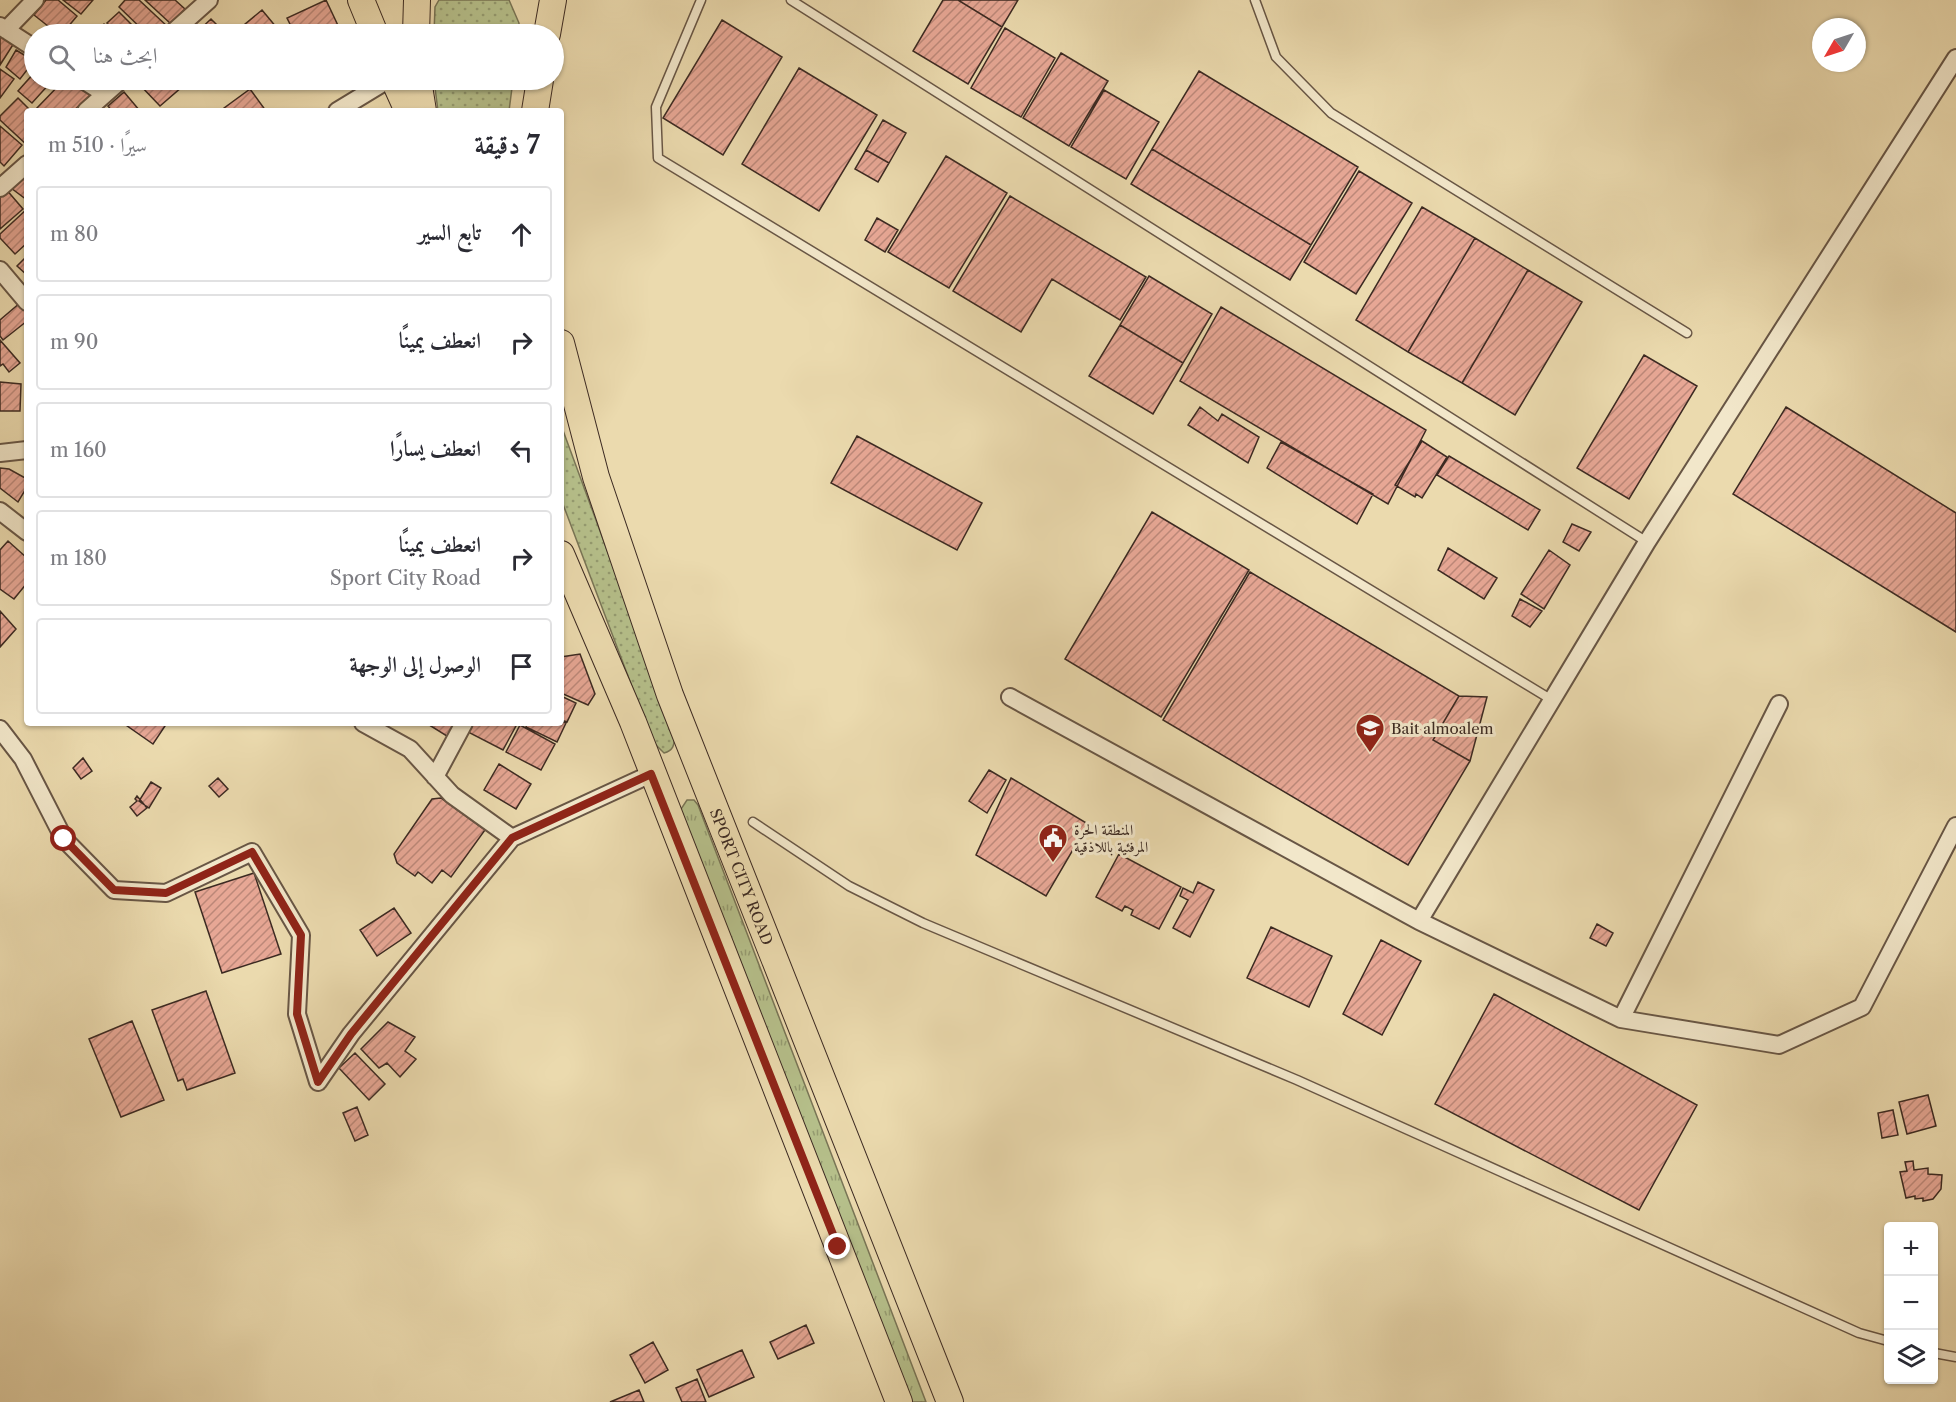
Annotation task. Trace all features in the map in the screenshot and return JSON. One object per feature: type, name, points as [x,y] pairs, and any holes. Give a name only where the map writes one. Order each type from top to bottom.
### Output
[{"type":"main road","points":[[361,0],[371,24]]},
{"type":"main road","points":[[416,24],[417,0]]},
{"type":"main road","points":[[549,24],[553,0]]},
{"type":"main road","points":[[399,90],[407,108]]},
{"type":"main road","points":[[420,90],[423,108]]},
{"type":"main road","points":[[535,108],[538,90]]},
{"type":"main road","name":"SPORT CITY ROAD","points":[[564,354],[596,477],[670,695],[950,1402]]},
{"type":"main road","points":[[564,561],[633,722],[651,774],[898,1402]]},
{"type":"street","points":[[24,42],[3,28],[35,0]]},
{"type":"street","points":[[182,24],[209,0]]},
{"type":"street","points":[[1419,921],[1647,542],[1956,58]]},
{"type":"street","points":[[99,90],[105,94]]},
{"type":"street","points":[[89,108],[110,90]]},
{"type":"street","points":[[342,108],[372,90]]},
{"type":"street","points":[[0,188],[24,167]]},
{"type":"street","points":[[0,270],[24,298]]},
{"type":"street","points":[[0,453],[24,450]]},
{"type":"street","points":[[0,512],[24,530]]},
{"type":"street","points":[[1010,697],[1419,921],[1621,1019],[1779,1045],[1862,1007],[1956,826]]},
{"type":"street","points":[[1621,1019],[1779,704]]},
{"type":"street","points":[[368,726],[410,749],[452,795],[512,838]]},
{"type":"street","points":[[435,777],[462,726]]},
{"type":"street","points":[[0,729],[23,759],[64,839],[114,890],[166,893],[252,852],[301,935],[297,1014],[318,1082],[351,1034],[512,838],[651,774]]},
{"type":"lane","points":[[701,0],[656,107],[658,158],[1552,700]]},
{"type":"lane","points":[[791,0],[1647,542]]},
{"type":"lane","points":[[1255,0],[1276,57],[1331,113],[1688,333]]},
{"type":"lane","points":[[753,822],[849,886],[923,923],[1298,1080],[1859,1333],[1884,1340]]},
{"type":"lane","points":[[1938,1354],[1956,1357]]},
{"type":"green space","points":[[439,0],[509,0],[519,24],[434,24],[435,7]]},
{"type":"green space","points":[[435,90],[512,90],[509,108],[438,108]]},
{"type":"green space","points":[[564,433],[675,735],[673,747],[664,753],[653,742],[564,507]]},
{"type":"green space","points":[[687,800],[694,800],[698,805],[926,1402],[908,1402],[679,812]]},
{"type":"building","points":[[46,0],[58,0],[77,16],[70,24],[45,24],[34,15]]},
{"type":"building","points":[[63,0],[93,0],[81,14]]},
{"type":"building","points":[[125,0],[139,0],[165,24],[137,24],[119,7]]},
{"type":"building","points":[[145,0],[175,0],[185,9],[171,24]]},
{"type":"building","points":[[326,0],[337,24],[290,24],[287,18]]},
{"type":"building","points":[[943,0],[958,0],[1002,27],[968,84],[913,51]]},
{"type":"building","points":[[958,0],[1018,0],[1002,27]]},
{"type":"building","points":[[262,10],[274,24],[245,24]]},
{"type":"building","points":[[119,12],[131,24],[108,24]]},
{"type":"building","points":[[211,19],[216,24],[206,24]]},
{"type":"building","points":[[722,20],[782,57],[723,155],[663,118]]},
{"type":"building","points":[[1005,28],[1055,58],[1021,117],[971,88]]},
{"type":"building","points":[[0,30],[16,40],[0,65]]},
{"type":"building","points":[[16,50],[24,55],[24,74],[20,79],[6,67]]},
{"type":"building","points":[[1061,53],[1108,81],[1069,146],[1023,118]]},
{"type":"building","points":[[799,68],[877,115],[819,211],[742,164]]},
{"type":"building","points":[[0,69],[14,79],[0,98]]},
{"type":"building","points":[[1199,71],[1358,167],[1311,245],[1152,149]]},
{"type":"building","points":[[24,84],[24,90],[44,90],[32,103],[18,91]]},
{"type":"building","points":[[54,90],[86,90],[93,94],[77,108],[37,108]]},
{"type":"building","points":[[145,90],[178,90],[160,106]]},
{"type":"building","points":[[251,90],[264,108],[224,108]]},
{"type":"building","points":[[1104,90],[1159,122],[1126,179],[1071,147]]},
{"type":"building","points":[[124,92],[137,108],[110,108],[108,106]]},
{"type":"building","points":[[18,98],[28,108],[24,108],[24,142],[0,120],[0,116]]},
{"type":"building","points":[[883,120],[906,133],[889,163],[866,150]]},
{"type":"building","points":[[0,126],[22,145],[4,166],[0,162]]},
{"type":"building","points":[[1152,149],[1311,245],[1290,280],[1131,184]]},
{"type":"building","points":[[866,150],[889,163],[878,182],[855,169]]},
{"type":"building","points":[[946,156],[1007,193],[949,288],[888,252]]},
{"type":"building","points":[[1359,171],[1412,203],[1356,294],[1304,262]]},
{"type":"building","points":[[24,177],[24,198],[11,188]]},
{"type":"building","points":[[5,188],[23,209],[0,229],[0,193]]},
{"type":"building","points":[[1010,196],[1146,277],[1120,320],[1052,279],[1021,332],[953,291]]},
{"type":"building","points":[[1422,207],[1475,238],[1408,352],[1356,320]]},
{"type":"building","points":[[24,212],[24,246],[15,254],[0,238],[0,234]]},
{"type":"building","points":[[877,218],[898,230],[885,252],[865,240]]},
{"type":"building","points":[[1475,238],[1528,270],[1462,383],[1408,352]]},
{"type":"building","points":[[24,259],[24,272],[17,266]]},
{"type":"building","points":[[1528,270],[1582,302],[1515,415],[1462,383]]},
{"type":"building","points":[[1149,276],[1212,314],[1183,363],[1120,325]]},
{"type":"building","points":[[21,302],[24,306],[24,323],[3,340],[0,336],[0,320]]},
{"type":"building","points":[[1221,307],[1426,430],[1388,504],[1180,381]]},
{"type":"building","points":[[1120,325],[1183,363],[1153,414],[1089,376]]},
{"type":"building","points":[[0,340],[20,363],[9,372],[3,364],[0,366]]},
{"type":"building","points":[[1644,355],[1697,386],[1629,499],[1577,468]]},
{"type":"building","points":[[0,382],[21,384],[20,411],[0,411]]},
{"type":"building","points":[[1200,407],[1218,421],[1222,414],[1259,437],[1248,463],[1188,425]]},
{"type":"building","points":[[1786,407],[1956,513],[1956,632],[1733,494]]},
{"type":"building","points":[[857,436],[982,503],[957,550],[831,483]]},
{"type":"building","points":[[1422,441],[1447,457],[1422,498],[1416,494],[1415,497],[1395,485]]},
{"type":"building","points":[[1281,442],[1373,494],[1357,524],[1267,468]]},
{"type":"building","points":[[1449,456],[1540,510],[1528,530],[1437,475]]},
{"type":"building","points":[[0,468],[9,469],[24,477],[24,492],[18,502],[0,488]]},
{"type":"building","points":[[1152,512],[1249,570],[1161,717],[1065,659]]},
{"type":"building","points":[[1572,524],[1591,532],[1579,551],[1563,542]]},
{"type":"building","points":[[8,541],[24,555],[24,587],[14,599],[0,589],[0,550]]},
{"type":"building","points":[[1448,548],[1497,578],[1484,599],[1438,570]]},
{"type":"building","points":[[1549,550],[1570,565],[1544,609],[1521,594]]},
{"type":"building","points":[[1250,572],[1459,696],[1433,740],[1470,761],[1408,865],[1163,720]]},
{"type":"building","points":[[1520,599],[1542,611],[1530,627],[1512,616]]},
{"type":"building","points":[[0,611],[16,629],[0,647]]},
{"type":"building","points":[[580,654],[595,694],[588,705],[564,694],[564,657]]},
{"type":"building","points":[[1459,696],[1487,697],[1470,761],[1433,740]]},
{"type":"building","points":[[564,697],[576,703],[567,722],[564,721]]},
{"type":"building","points":[[564,722],[566,723],[557,742],[526,727],[564,726]]},
{"type":"building","points":[[127,726],[165,726],[153,744]]},
{"type":"building","points":[[431,726],[457,726],[450,738]]},
{"type":"building","points":[[471,726],[516,726],[503,750],[468,732]]},
{"type":"building","points":[[519,726],[555,744],[541,770],[506,752]]},
{"type":"building","points":[[83,758],[92,771],[81,779],[73,768]]},
{"type":"building","points":[[499,764],[531,784],[516,809],[484,790]]},
{"type":"building","points":[[989,770],[1006,780],[987,813],[969,801]]},
{"type":"building","points":[[218,778],[228,789],[219,797],[209,786]]},
{"type":"building","points":[[1011,778],[1088,824],[1046,896],[976,855]]},
{"type":"building","points":[[151,782],[161,788],[149,808],[139,801]]},
{"type":"building","points":[[137,796],[147,808],[137,816],[130,807],[137,801],[135,799]]},
{"type":"building","points":[[441,798],[485,830],[451,877],[442,870],[432,883],[418,872],[415,876],[397,863],[394,854],[432,799]]},
{"type":"building","points":[[1119,854],[1181,887],[1159,929],[1131,915],[1133,910],[1125,906],[1122,911],[1096,897]]},
{"type":"building","points":[[254,873],[281,954],[222,973],[195,892]]},
{"type":"building","points":[[1198,882],[1214,890],[1190,937],[1173,928],[1188,900],[1180,896],[1183,888],[1193,893]]},
{"type":"building","points":[[394,908],[411,933],[377,956],[360,930]]},
{"type":"building","points":[[1597,924],[1613,933],[1606,946],[1590,938]]},
{"type":"building","points":[[1271,927],[1332,956],[1309,1007],[1247,978]]},
{"type":"building","points":[[1381,940],[1421,961],[1382,1035],[1343,1014]]},
{"type":"building","points":[[206,991],[235,1073],[187,1090],[183,1079],[178,1081],[152,1010]]},
{"type":"building","points":[[1494,994],[1697,1105],[1639,1210],[1435,1104]]},
{"type":"building","points":[[132,1021],[164,1100],[121,1117],[89,1039]]},
{"type":"building","points":[[388,1022],[415,1037],[405,1051],[416,1059],[400,1077],[387,1063],[379,1068],[361,1049]]},
{"type":"building","points":[[355,1053],[385,1084],[369,1100],[339,1068]]},
{"type":"building","points":[[1928,1095],[1936,1126],[1907,1134],[1899,1102]]},
{"type":"building","points":[[357,1107],[368,1135],[355,1141],[343,1113]]},
{"type":"building","points":[[1893,1110],[1898,1135],[1882,1138],[1878,1113]]},
{"type":"building","points":[[1913,1161],[1914,1170],[1928,1168],[1928,1174],[1942,1175],[1941,1189],[1933,1199],[1923,1201],[1923,1198],[1915,1199],[1915,1196],[1906,1198],[1900,1172],[1907,1171],[1905,1162]]},
{"type":"building","points":[[806,1325],[814,1343],[778,1359],[770,1342]]},
{"type":"building","points":[[653,1342],[668,1370],[645,1383],[630,1355]]},
{"type":"building","points":[[742,1350],[754,1377],[709,1397],[697,1370]]},
{"type":"building","points":[[697,1379],[706,1402],[682,1402],[676,1388]]},
{"type":"building","points":[[639,1390],[644,1402],[610,1402]]},
{"type":"place","name":"Bait almoalem","points":[[1370,754]]},
{"type":"place","name":"المنطقة الحرة المرفئية باللاذقية","points":[[1053,864]]},
{"type":"route","points":[[64,839],[114,890],[166,893],[252,852],[301,935],[297,1014],[318,1082],[351,1034],[512,838],[651,774],[838,1247]]}]
